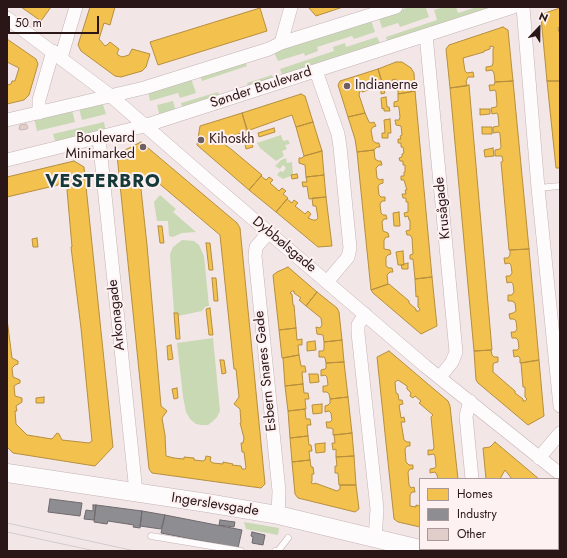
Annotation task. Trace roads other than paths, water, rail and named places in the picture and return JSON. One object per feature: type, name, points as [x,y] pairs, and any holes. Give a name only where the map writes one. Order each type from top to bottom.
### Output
[{"type":"street","points":[[39,112],[39,100],[76,7]]},
{"type":"street","points":[[281,43],[291,7]]},
{"type":"street","points":[[7,120],[144,88],[396,7]]},
{"type":"street","name":"Sønder Boulevard","points":[[7,160],[144,126],[513,7]]},
{"type":"street","points":[[523,7],[538,188],[560,406]]},
{"type":"street","name":"Dybbølsgade","points":[[7,18],[57,54],[111,96],[144,126],[365,314],[538,458],[560,474]]},
{"type":"street","name":"Krusågade","points":[[426,35],[456,352],[452,362],[440,377]]},
{"type":"street","points":[[316,71],[338,134],[350,248],[348,257],[327,282]]},
{"type":"street","name":"Arkonagade","points":[[99,138],[136,492]]},
{"type":"street","name":"Esbern Snares Gade","points":[[269,232],[256,247],[255,256],[279,491],[278,516]]},
{"type":"street","points":[[365,314],[358,325],[358,333],[377,509],[375,539]]},
{"type":"street","points":[[470,402],[466,416],[472,478]]},
{"type":"street","points":[[538,458],[560,433]]},
{"type":"street","name":"Ingerslevsgade","points":[[7,473],[207,503],[278,516],[419,549]]},
{"type":"lane","points":[[538,188],[560,186]]},
{"type":"lane","points":[[151,536],[241,551]]},
{"type":"lane","points":[[275,551],[278,551],[288,538]]},
{"type":"tram line","points":[[7,523],[135,551]]},
{"type":"tram line","points":[[7,532],[95,551]]},
{"type":"place","name":"Indianerne","points":[[347,86]]},
{"type":"place","name":"Kihoskh","points":[[201,140]]},
{"type":"place","name":"Boulevard Minimarked","points":[[143,147]]},
{"type":"district","name":"VESTERBRO","points":[[103,183]]}]
